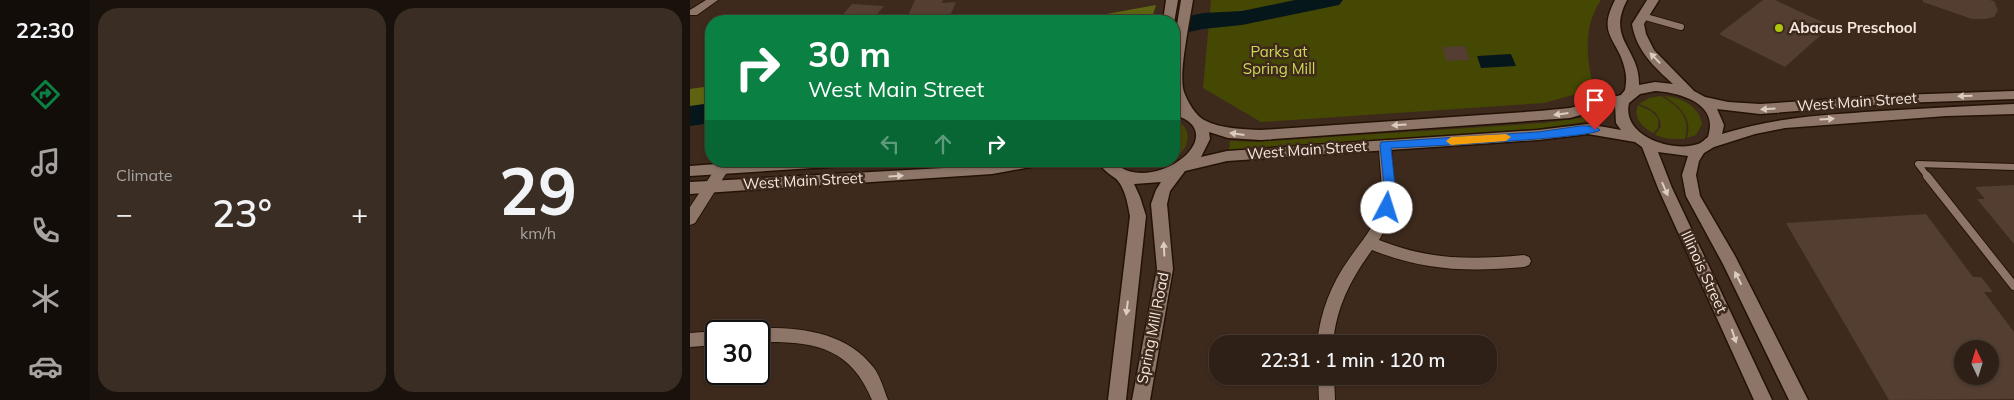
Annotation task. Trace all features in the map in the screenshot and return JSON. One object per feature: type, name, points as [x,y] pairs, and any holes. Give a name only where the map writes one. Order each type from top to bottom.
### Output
[{"type":"street","points":[[693,13],[713,0]]},
{"type":"street","points":[[1621,0],[1613,18],[1613,28],[1619,46],[1631,67],[1628,95]]},
{"type":"street","points":[[1653,0],[1638,24],[1639,33],[1645,47],[1688,93]]},
{"type":"street","points":[[1180,47],[1186,4]]},
{"type":"street","points":[[1657,86],[1688,93],[1702,101],[1716,120],[1716,136],[1705,146],[1674,151],[1643,141],[1630,131],[1622,117],[1621,104],[1628,95],[1640,88],[1657,86]]},
{"type":"street","name":"West Main Street","points":[[1180,112],[1228,132],[1261,135],[1546,116],[1592,108],[1628,95]]},
{"type":"street","name":"West Main Street","points":[[1702,101],[1755,110],[1899,99],[2014,95]]},
{"type":"street","points":[[1180,99],[1195,119]]},
{"type":"street","name":"West Main Street","points":[[1705,146],[1754,129],[1792,122],[2014,109]]},
{"type":"street","name":"Spring Mill Road","points":[[1141,400],[1165,269],[1159,204],[1163,190],[1201,148],[1203,134],[1195,119]]},
{"type":"street","name":"West Main Street","points":[[1112,168],[1143,179],[1160,177],[1227,156],[1538,136],[1588,129],[1643,141]]},
{"type":"street","name":"Illinois Street","points":[[1643,141],[1762,400]]},
{"type":"street","points":[[1326,335],[1332,307],[1346,277],[1378,230],[1387,208],[1390,186],[1385,145]]},
{"type":"street","name":"Illinois Street","points":[[1705,146],[1692,161],[1689,175],[1693,196],[1729,261],[1799,400]]},
{"type":"street","name":"West Main Street","points":[[690,171],[752,167]]},
{"type":"street","name":"West Main Street","points":[[690,188],[944,173],[1003,167]]},
{"type":"street","name":"Spring Mill Road","points":[[1112,168],[1133,197],[1138,216],[1117,400]]},
{"type":"street","points":[[690,219],[722,169]]},
{"type":"street","points":[[1370,243],[1422,262],[1454,266],[1524,261]]},
{"type":"street","points":[[770,335],[783,334],[814,338],[840,347],[858,361],[869,373],[880,400]]},
{"type":"street","points":[[690,340],[705,339]]},
{"type":"street","points":[[1326,385],[1327,400]]},
{"type":"lane","points":[[1642,16],[1681,27]]},
{"type":"lane","points":[[2014,167],[1918,164],[2014,286]]},
{"type":"green space","name":"Parks at Spring Mill","points":[[1211,0],[1601,0],[1591,21],[1588,43],[1589,66],[1594,89],[1544,103],[1261,122],[1203,88]]},
{"type":"green space","points":[[1661,96],[1682,113],[1686,125],[1685,139],[1669,139],[1655,135],[1661,127],[1659,118],[1651,109],[1639,104],[1649,98]]},
{"type":"green space","points":[[1664,96],[1677,98],[1693,107],[1702,124],[1696,135],[1687,138],[1687,119],[1675,104]]},
{"type":"green space","points":[[1638,105],[1651,111],[1658,118],[1658,128],[1653,133],[1639,122],[1637,114]]},
{"type":"green space","points":[[1589,117],[1591,121],[1535,129],[1229,150],[1230,141],[1254,142],[1544,123]]},
{"type":"green space","points":[[1180,123],[1185,128],[1188,138],[1184,149],[1180,153]]},
{"type":"shaded area","points":[[1156,5],[1153,15],[1101,15]]},
{"type":"shaded area","points":[[1511,54],[1516,66],[1481,68],[1477,56]]},
{"type":"shaded area","points":[[705,87],[705,121],[690,124],[690,89]]},
{"type":"building","points":[[915,0],[943,0],[942,3],[956,2],[950,15],[908,15]]},
{"type":"building","points":[[1763,0],[1775,0],[1831,26],[1785,67],[1719,34]]},
{"type":"building","points":[[1923,0],[1989,0],[1994,1],[1998,10],[1994,17],[1972,19],[1923,2]]},
{"type":"building","points":[[852,4],[884,6],[876,15],[843,15]]},
{"type":"building","points":[[1465,46],[1470,60],[1446,61],[1443,47]]},
{"type":"building","points":[[2014,185],[2014,244],[1977,199],[1985,199],[1975,187]]},
{"type":"building","points":[[1926,214],[1973,277],[1981,277],[1993,292],[1984,292],[2014,332],[2014,399],[1889,400],[1786,223]]},
{"type":"waterway","points":[[1180,26],[1203,21],[1242,18],[1331,0]]},
{"type":"waterway","points":[[690,116],[705,114]]},
{"type":"slow traffic","points":[[1451,141],[1506,137]]},
{"type":"place","name":"Abacus Preschool","points":[[1779,28]]},
{"type":"route","points":[[1387,208],[1390,186],[1385,145],[1538,136],[1588,129],[1595,130]]}]
